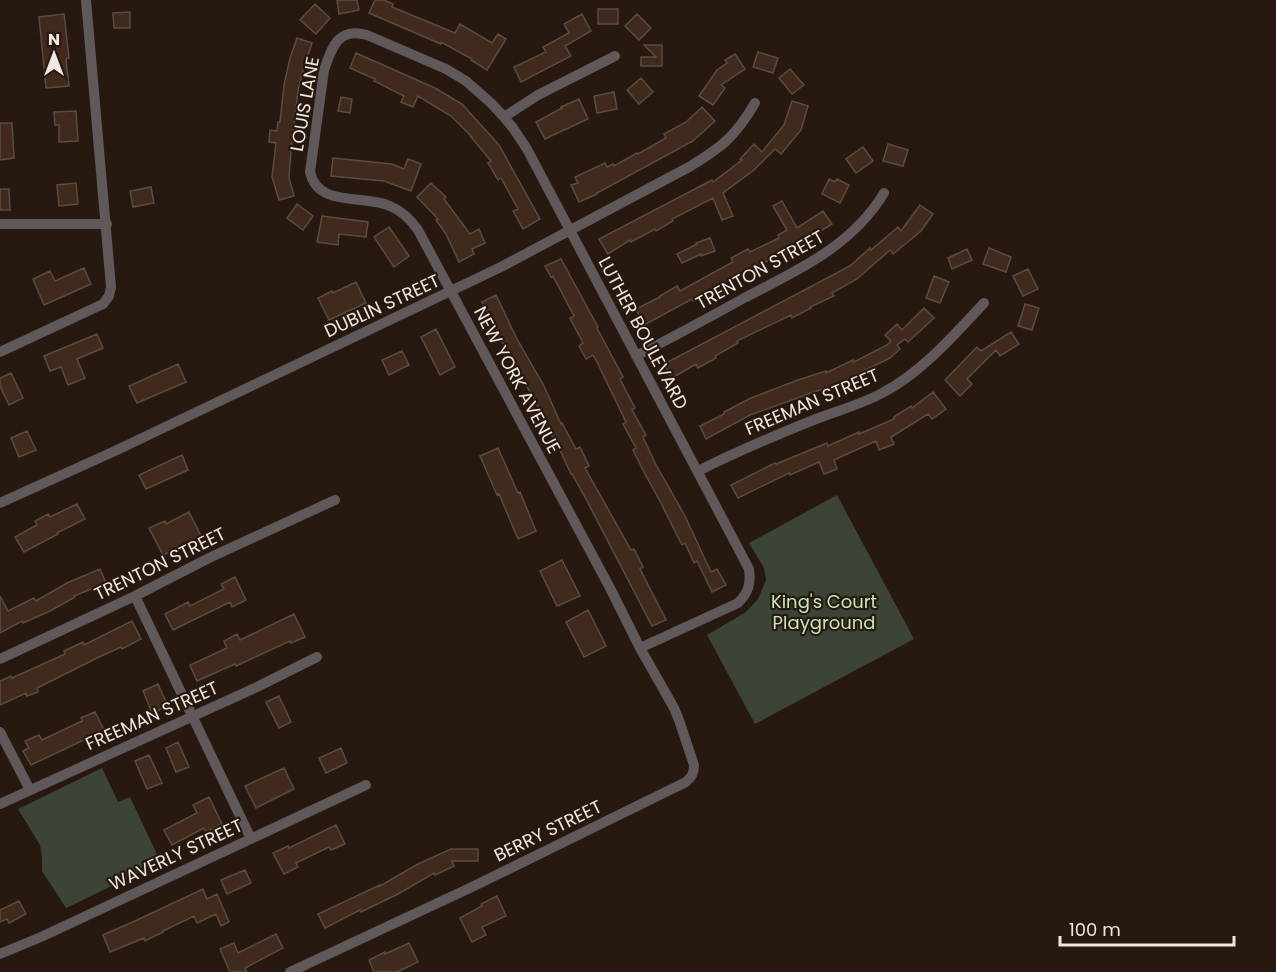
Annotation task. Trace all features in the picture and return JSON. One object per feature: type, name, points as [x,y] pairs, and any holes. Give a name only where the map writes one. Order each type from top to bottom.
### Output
[{"type":"street","points":[[0,352],[104,304],[109,296],[111,287],[107,224],[86,0]]},
{"type":"street","name":"LOUIS LANE","points":[[316,186],[310,171],[324,70],[329,55],[337,41],[350,32],[381,40]]},
{"type":"street","name":"LUTHER BOULEVARD","points":[[381,40],[466,81],[492,104],[513,128],[749,569],[749,588],[738,603],[640,648]]},
{"type":"street","points":[[504,117],[538,95],[615,56]]},
{"type":"street","name":"DUBLIN STREET","points":[[0,504],[452,291],[569,231],[716,151],[729,140],[755,104]]},
{"type":"street","name":"NEW YORK AVENUE","points":[[316,186],[332,196],[374,201],[390,206],[402,212],[412,221],[452,291],[640,648]]},
{"type":"street","name":"TRENTON STREET","points":[[636,356],[835,247],[863,222],[884,193]]},
{"type":"street","points":[[0,224],[107,224]]},
{"type":"street","name":"FREEMAN STREET","points":[[698,471],[765,439],[862,403],[885,392],[921,366],[984,303]]},
{"type":"street","name":"TRENTON STREET","points":[[0,659],[335,500]]},
{"type":"street","points":[[135,596],[251,839]]},
{"type":"street","name":"BERRY STREET","points":[[290,972],[472,887],[686,782],[694,772],[694,765],[679,720],[640,648]]},
{"type":"street","name":"FREEMAN STREET","points":[[0,804],[192,717],[317,657]]},
{"type":"street","points":[[0,732],[30,790]]},
{"type":"street","name":"WAVERLY STREET","points":[[0,954],[366,785]]},
{"type":"green space","name":"King's Court Playground","points":[[837,495],[914,639],[755,724],[707,635],[746,612],[758,599],[766,580],[764,568],[749,543]]},
{"type":"green space","points":[[102,768],[118,802],[130,797],[163,867],[154,871],[143,871],[66,908],[42,871],[40,845],[18,809]]},
{"type":"building","points":[[337,0],[357,0],[359,10],[339,14]]},
{"type":"building","points":[[375,0],[384,0],[393,4],[392,7],[455,33],[460,24],[492,43],[498,34],[506,39],[487,70],[441,42],[441,44],[369,13]]},
{"type":"building","points":[[315,4],[330,18],[316,34],[300,20]]},
{"type":"building","points":[[598,9],[618,9],[618,24],[598,24]]},
{"type":"building","points":[[130,12],[130,28],[114,28],[113,13]]},
{"type":"building","points":[[64,14],[69,58],[66,59],[69,86],[46,88],[39,17]]},
{"type":"building","points":[[582,14],[591,31],[565,46],[571,56],[521,82],[514,67],[546,52],[543,47],[569,33],[564,24]]},
{"type":"building","points":[[637,14],[651,28],[639,40],[625,26]]},
{"type":"building","points":[[297,38],[312,43],[298,91],[289,178],[294,196],[279,200],[272,177],[276,143],[269,142],[270,130],[277,131],[278,122],[280,122],[284,85]]},
{"type":"building","points":[[644,45],[662,45],[662,66],[641,66],[641,57],[656,57]]},
{"type":"building","points":[[758,52],[778,58],[773,73],[753,67]]},
{"type":"building","points":[[356,53],[435,88],[462,104],[499,145],[540,219],[523,229],[513,211],[518,209],[501,178],[498,180],[488,163],[491,161],[472,137],[451,116],[418,96],[413,107],[401,102],[404,96],[350,68]]},
{"type":"building","points":[[735,54],[745,69],[721,85],[725,88],[713,105],[699,96],[717,70],[727,63],[725,60]]},
{"type":"building","points":[[790,69],[804,85],[792,94],[779,78]]},
{"type":"building","points":[[641,78],[653,92],[639,104],[627,90]]},
{"type":"building","points":[[614,92],[617,109],[597,113],[594,96]]},
{"type":"building","points":[[341,97],[352,99],[350,113],[338,111]]},
{"type":"building","points":[[579,99],[588,119],[545,139],[536,122]]},
{"type":"building","points":[[792,101],[808,106],[801,130],[781,154],[775,149],[754,170],[723,193],[733,216],[722,220],[713,198],[672,219],[673,221],[656,231],[655,229],[631,242],[630,240],[608,254],[599,239],[712,180],[713,182],[742,160],[740,159],[754,144],[762,152],[784,125]]},
{"type":"building","points":[[702,107],[715,121],[693,141],[579,202],[571,185],[578,183],[575,177],[605,163],[607,167],[613,164],[614,166],[638,154],[666,138],[664,134],[686,122]]},
{"type":"building","points":[[76,111],[78,141],[59,142],[59,125],[55,125],[54,112]]},
{"type":"building","points":[[0,123],[12,123],[14,158],[0,160]]},
{"type":"building","points":[[888,144],[908,150],[903,166],[883,161]]},
{"type":"building","points":[[863,147],[873,161],[856,173],[846,159]]},
{"type":"building","points":[[333,158],[392,164],[404,169],[408,159],[421,164],[411,191],[384,181],[331,176]]},
{"type":"building","points":[[829,179],[835,182],[837,179],[849,185],[840,203],[822,194]]},
{"type":"building","points":[[76,183],[78,204],[59,206],[57,185]]},
{"type":"building","points":[[431,183],[446,197],[444,199],[470,234],[479,229],[485,243],[472,249],[474,254],[459,262],[446,234],[436,220],[438,219],[417,197]]},
{"type":"building","points":[[151,187],[154,203],[133,207],[130,191]]},
{"type":"building","points":[[0,189],[9,189],[10,210],[0,210]]},
{"type":"building","points":[[782,201],[797,228],[823,211],[832,224],[786,252],[757,266],[758,268],[644,325],[636,309],[677,286],[680,291],[733,262],[731,258],[748,249],[750,252],[779,238],[778,235],[787,230],[773,206]]},
{"type":"building","points":[[297,204],[313,216],[303,230],[287,218]]},
{"type":"building","points":[[920,205],[933,214],[921,231],[893,254],[890,250],[857,279],[832,293],[834,296],[792,318],[791,315],[737,341],[738,343],[715,356],[716,358],[698,368],[696,364],[672,378],[664,364],[850,266],[898,227],[901,231]]},
{"type":"building","points":[[322,216],[368,222],[366,237],[339,234],[338,245],[317,242]]},
{"type":"building","points":[[389,227],[409,256],[394,267],[374,237]]},
{"type":"building","points":[[710,238],[715,251],[701,256],[701,254],[682,263],[677,254]]},
{"type":"building","points":[[989,248],[1011,257],[1006,272],[983,264]]},
{"type":"building","points":[[967,249],[972,260],[952,269],[948,258]]},
{"type":"building","points":[[561,259],[623,377],[620,379],[635,408],[632,410],[646,435],[643,437],[655,463],[685,516],[711,572],[717,569],[726,585],[712,592],[697,561],[694,563],[685,543],[682,545],[633,450],[636,448],[623,424],[626,422],[596,360],[593,355],[586,359],[579,346],[583,343],[570,318],[574,316],[553,276],[551,277],[545,266]]},
{"type":"building","points":[[84,268],[91,284],[44,305],[33,279],[50,271],[55,281]]},
{"type":"building","points":[[1028,269],[1038,289],[1023,296],[1013,276]]},
{"type":"building","points":[[934,276],[949,282],[940,303],[926,298]]},
{"type":"building","points":[[356,282],[366,303],[329,320],[318,298]]},
{"type":"building","points":[[496,295],[517,339],[544,386],[561,424],[576,449],[580,447],[589,466],[585,468],[631,550],[634,549],[643,567],[640,569],[666,620],[652,626],[533,397],[508,354],[482,302]]},
{"type":"building","points":[[1025,304],[1039,308],[1032,330],[1018,326]]},
{"type":"building","points":[[924,308],[934,318],[908,342],[905,339],[897,345],[900,349],[890,358],[839,383],[750,415],[706,439],[700,426],[751,398],[798,380],[826,371],[826,373],[887,345],[891,341],[885,335],[897,324],[902,330]]},
{"type":"building","points":[[436,329],[455,367],[440,375],[421,337]]},
{"type":"building","points":[[1011,332],[1019,344],[1000,356],[996,350],[967,379],[972,384],[960,396],[945,380],[977,347],[981,351]]},
{"type":"building","points":[[97,334],[103,348],[77,359],[85,378],[68,385],[61,367],[50,371],[44,356]]},
{"type":"building","points":[[402,351],[409,365],[389,375],[382,360]]},
{"type":"building","points":[[178,364],[186,382],[137,403],[129,386]]},
{"type":"building","points":[[11,373],[23,398],[9,405],[0,386],[0,378]]},
{"type":"building","points":[[933,392],[946,409],[932,419],[928,414],[891,437],[894,444],[879,450],[876,441],[834,460],[837,469],[824,474],[819,462],[790,475],[789,473],[738,498],[731,485],[775,463],[827,443],[828,446],[894,419]]},
{"type":"building","points":[[27,431],[36,450],[19,457],[11,438]]},
{"type":"building","points":[[498,448],[536,531],[518,539],[480,456]]},
{"type":"building","points":[[182,455],[188,470],[146,489],[139,475]]},
{"type":"building","points":[[77,504],[85,519],[24,552],[15,537],[37,525],[35,521],[48,514],[50,517]]},
{"type":"building","points":[[189,512],[202,538],[163,555],[149,528],[165,521],[166,524]]},
{"type":"building","points":[[562,560],[580,596],[557,606],[540,571]]},
{"type":"building","points":[[100,569],[106,583],[74,596],[50,611],[23,623],[22,621],[0,633],[0,596],[8,611],[34,598],[36,601],[67,583]]},
{"type":"building","points":[[235,577],[246,600],[232,607],[230,602],[173,630],[165,614],[188,602],[190,606],[224,589],[221,584]]},
{"type":"building","points":[[588,610],[606,646],[584,657],[566,622]]},
{"type":"building","points":[[294,614],[305,637],[291,643],[290,641],[197,681],[190,665],[227,648],[224,641],[237,634],[240,640]]},
{"type":"building","points":[[132,621],[141,639],[37,688],[38,692],[27,696],[26,693],[0,705],[0,681],[41,665],[65,654],[64,651],[83,642],[84,645]]},
{"type":"building","points":[[158,684],[168,706],[152,713],[143,691]]},
{"type":"building","points":[[279,696],[291,722],[279,728],[266,702]]},
{"type":"building","points":[[95,712],[107,736],[93,743],[90,737],[31,765],[23,751],[29,748],[25,741],[39,735],[42,740],[82,721],[81,718]]},
{"type":"building","points":[[178,742],[189,767],[176,772],[166,748]]},
{"type":"building","points":[[341,748],[347,763],[326,773],[319,758]]},
{"type":"building","points":[[149,755],[162,783],[147,789],[135,761]]},
{"type":"building","points":[[284,768],[294,789],[256,808],[245,786]]},
{"type":"building","points":[[209,797],[222,824],[206,832],[204,828],[172,845],[164,830],[197,813],[193,805]]},
{"type":"building","points":[[336,825],[345,844],[331,850],[329,847],[296,863],[298,867],[284,874],[273,853],[288,846],[289,848]]},
{"type":"building","points":[[451,849],[478,849],[478,861],[452,861],[454,866],[435,875],[434,873],[398,894],[325,928],[318,914],[380,886],[418,864]]},
{"type":"building","points":[[245,870],[251,883],[227,894],[221,880]]},
{"type":"building","points":[[203,889],[207,899],[217,894],[229,922],[221,926],[216,914],[197,923],[194,916],[145,941],[144,938],[110,952],[103,935]]},
{"type":"building","points":[[497,896],[506,916],[482,927],[486,935],[472,942],[460,918]]},
{"type":"building","points":[[19,901],[26,914],[9,923],[7,919],[0,922],[0,910]]},
{"type":"building","points":[[276,934],[283,948],[245,968],[247,972],[230,972],[220,949],[234,943],[238,953]]},
{"type":"building","points":[[409,943],[418,962],[397,972],[374,972],[369,960]]}]
